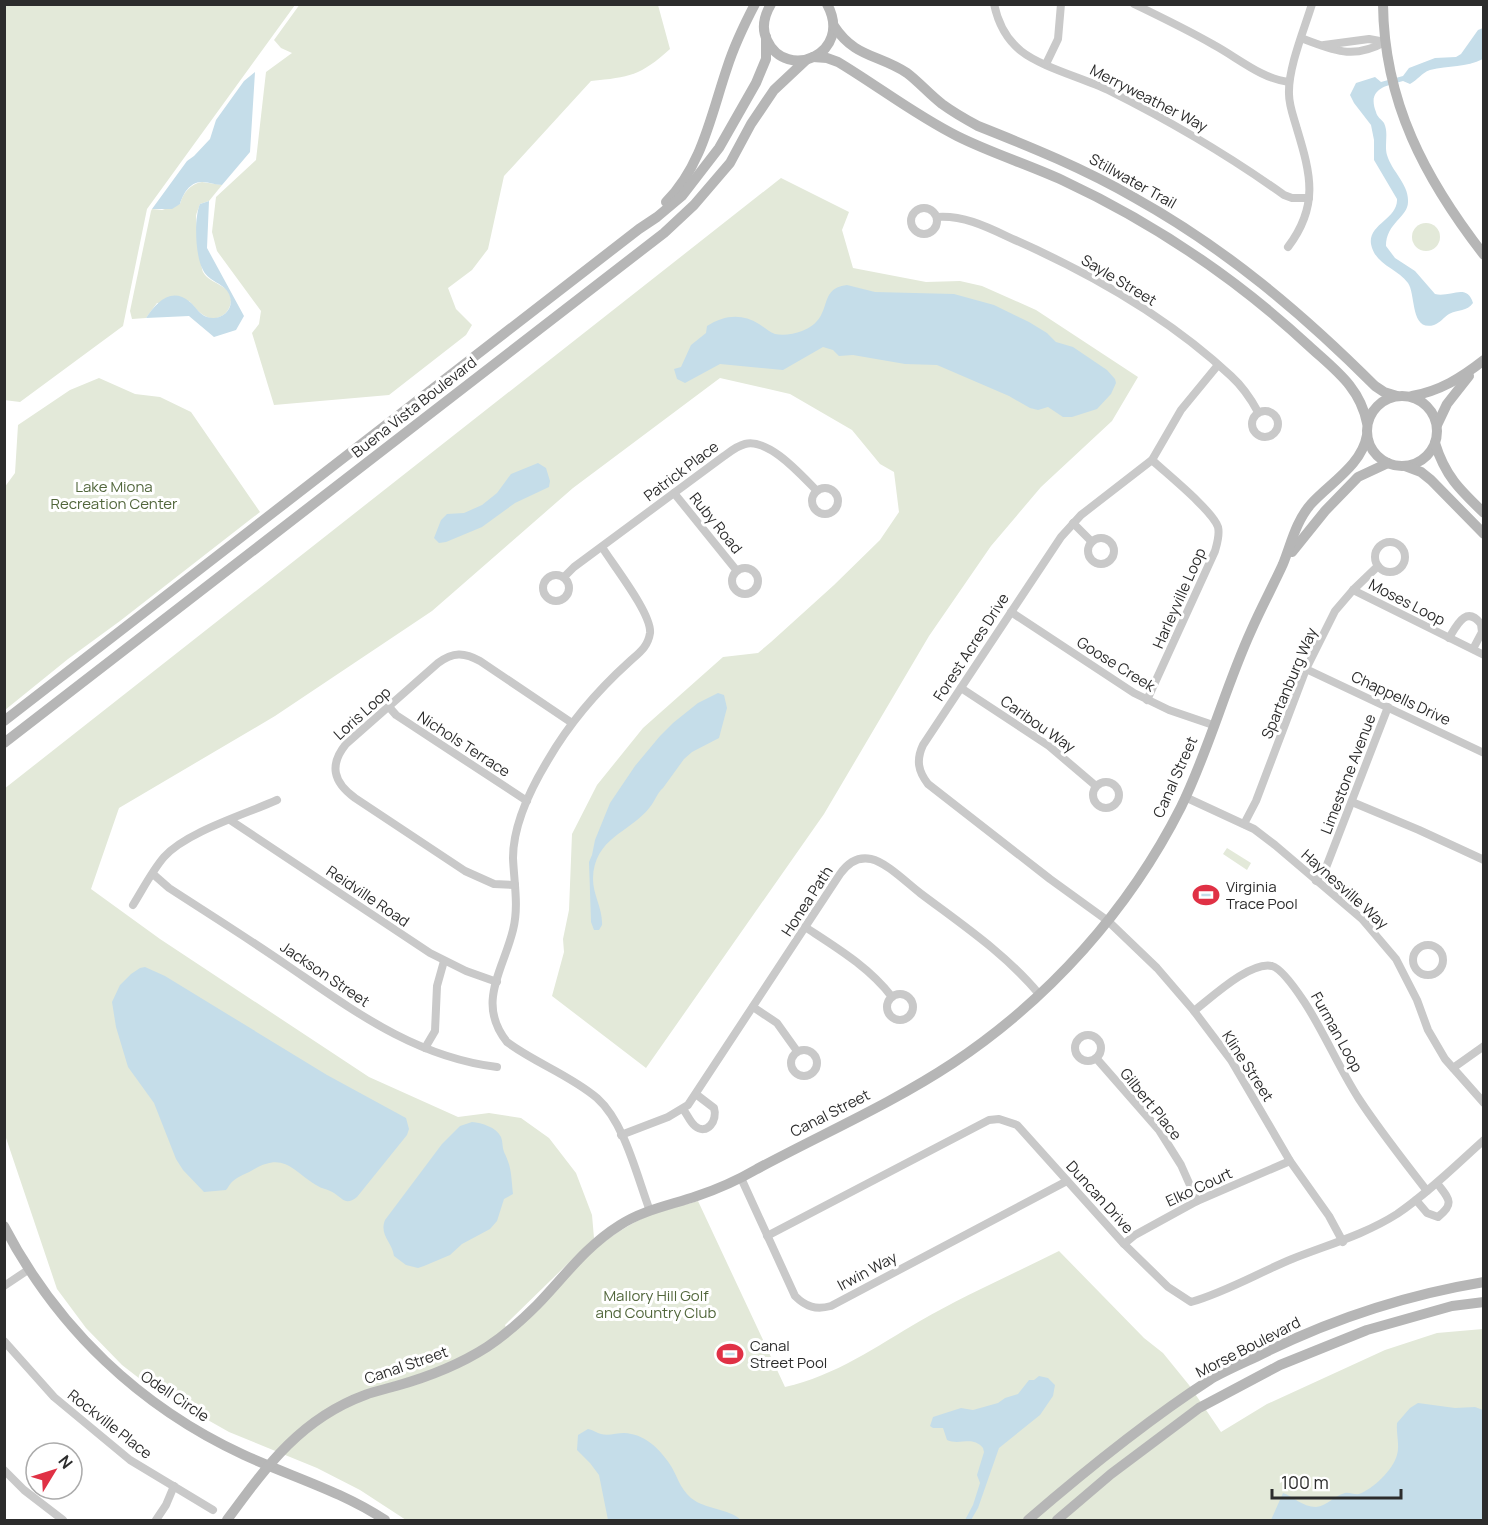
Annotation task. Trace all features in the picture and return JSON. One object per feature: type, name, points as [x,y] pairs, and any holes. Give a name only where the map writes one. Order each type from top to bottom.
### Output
[{"type":"main road","points":[[639,229],[675,193],[697,160],[727,67],[741,31],[755,4]]},
{"type":"main road","name":"Buena Vista Boulevard","points":[[4,721],[682,196],[719,148],[756,83],[766,59],[764,22],[771,4]]},
{"type":"main road","points":[[1383,4],[1389,71],[1414,146],[1450,209],[1484,255]]},
{"type":"main road","points":[[830,7],[834,26]]},
{"type":"main road","name":"Buena Vista Boulevard","points":[[4,743],[664,233],[694,205],[730,163],[751,124],[774,90],[827,46],[834,26]]},
{"type":"main road","name":"Stillwater Trail","points":[[834,26],[851,47],[906,73],[941,103],[964,118],[1073,166],[1135,197],[1178,224],[1250,273],[1323,334],[1375,386],[1397,396]]},
{"type":"main road","points":[[766,37],[775,51],[784,57],[795,60],[809,59]]},
{"type":"main road","name":"Stillwater Trail","points":[[809,59],[827,58],[837,62],[958,137],[1015,159],[1088,193],[1143,222],[1194,255],[1278,318],[1346,381],[1358,395],[1364,407],[1367,423]]},
{"type":"main road","points":[[1481,362],[1446,386],[1430,393],[1386,399],[1371,413],[1367,423],[1367,435],[1374,452],[1388,463],[1421,471],[1484,534]]},
{"type":"main road","points":[[1481,362],[1447,404],[1437,425],[1435,443],[1442,464],[1453,481],[1484,513]]},
{"type":"main road","points":[[1412,396],[1421,400],[1428,407],[1437,425]]},
{"type":"main road","name":"Canal Street","points":[[227,1521],[268,1465],[305,1429],[345,1403],[426,1377],[485,1348],[522,1320],[589,1247],[624,1222],[650,1211],[702,1195],[741,1178],[927,1079],[981,1043],[1039,994],[1078,957],[1141,876],[1185,797],[1248,637],[1307,508],[1357,458],[1365,446],[1367,435]]},
{"type":"main road","points":[[1404,466],[1423,459],[1435,443]]},
{"type":"main road","name":"Canal Street","points":[[1282,564],[1325,511],[1358,477],[1388,463]]},
{"type":"main road","points":[[1314,501],[1325,511]]},
{"type":"main road","name":"Odell Circle","points":[[4,1226],[38,1285],[77,1333],[106,1364],[125,1380],[195,1430],[268,1465],[346,1497],[385,1521]]},
{"type":"main road","name":"Morse Boulevard","points":[[1028,1521],[1096,1464],[1162,1413],[1213,1378],[1287,1341],[1364,1312],[1445,1288],[1484,1282]]},
{"type":"main road","name":"Morse Boulevard","points":[[1057,1521],[1111,1474],[1199,1408],[1280,1365],[1367,1330],[1452,1306],[1484,1302]]},
{"type":"street","name":"Merryweather Way","points":[[994,4],[1001,28],[1021,51],[1161,117],[1224,153],[1284,195],[1292,198],[1309,198]]},
{"type":"street","points":[[1046,64],[1058,39],[1061,4]]},
{"type":"street","points":[[1134,4],[1196,35],[1262,73],[1280,81],[1289,82]]},
{"type":"street","points":[[1288,247],[1302,226],[1309,198],[1310,179],[1288,97],[1289,82],[1312,4]]},
{"type":"street","points":[[1301,38],[1335,51],[1346,52],[1371,49],[1385,42]]},
{"type":"street","name":"Sayle Street","points":[[937,217],[962,218],[1040,250],[1143,310],[1218,365],[1242,387],[1258,412]]},
{"type":"street","name":"Forest Acres Drive","points":[[1108,921],[928,784],[919,769],[920,753],[1047,555],[1073,523],[1152,460],[1181,410],[1218,365]]},
{"type":"street","name":"Patrick Place","points":[[564,577],[574,567],[674,493],[735,448],[744,444],[762,445],[771,450],[817,491]]},
{"type":"street","name":"Harleyville Loop","points":[[1147,700],[1215,551],[1219,535],[1218,528],[1208,513],[1152,460]]},
{"type":"street","name":"Ruby Road","points":[[674,493],[737,571]]},
{"type":"street","points":[[1073,523],[1092,542]]},
{"type":"street","points":[[602,547],[646,614],[650,630],[649,639],[643,649],[599,691],[572,723],[547,761],[527,801],[514,845],[515,923],[492,1000],[491,1011],[499,1032],[507,1042],[580,1085],[599,1100],[610,1114],[621,1135],[650,1211]]},
{"type":"street","name":"Spartanburg Way","points":[[1244,824],[1256,801],[1306,669],[1335,611],[1378,566]]},
{"type":"street","name":"Moses Loop","points":[[1353,590],[1484,655]]},
{"type":"street","name":"Goose Creek","points":[[1011,612],[1147,700],[1213,725]]},
{"type":"street","name":"Moses Loop","points":[[1449,638],[1461,620],[1467,616],[1473,617],[1481,624],[1482,632],[1473,649]]},
{"type":"street","name":"Loris Loop","points":[[515,885],[494,884],[465,871],[355,798],[339,783],[335,772],[335,762],[339,753],[389,707],[438,663],[452,655],[461,654],[480,661],[572,723]]},
{"type":"street","name":"Chappells Drive","points":[[1306,669],[1484,753]]},
{"type":"street","name":"Caribou Way","points":[[961,688],[1049,746],[1096,786]]},
{"type":"street","name":"Nichols Terrace","points":[[389,707],[396,715],[527,801]]},
{"type":"street","name":"Limestone Avenue","points":[[1316,881],[1325,870],[1388,707]]},
{"type":"street","name":"Haynesville Way","points":[[1185,797],[1244,824],[1275,845],[1376,933],[1396,959],[1417,1000],[1428,1030],[1453,1068],[1484,1103]]},
{"type":"street","points":[[133,904],[165,857],[174,848],[198,834],[277,800]]},
{"type":"street","points":[[1352,802],[1484,860]]},
{"type":"street","name":"Reidville Road","points":[[230,820],[409,940],[444,961],[497,982]]},
{"type":"street","name":"Honea Path","points":[[621,1135],[668,1117],[683,1109],[697,1095],[845,866],[860,859],[876,861],[1007,961],[1039,994]]},
{"type":"street","name":"Jackson Street","points":[[153,874],[169,888],[393,1034],[456,1060],[497,1067]]},
{"type":"street","name":"Kline Street","points":[[1108,921],[1141,951],[1194,1011],[1231,1060],[1290,1161],[1329,1216],[1342,1242]]},
{"type":"street","points":[[805,927],[862,966],[875,977],[892,998]]},
{"type":"street","points":[[425,1048],[435,1031],[437,986],[444,961]]},
{"type":"street","name":"Furman Loop","points":[[1194,1011],[1231,982],[1255,967],[1272,966],[1300,994],[1358,1098],[1427,1191]]},
{"type":"street","points":[[1403,973],[1415,967]]},
{"type":"street","points":[[753,1007],[777,1023],[797,1052]]},
{"type":"street","points":[[1453,1068],[1484,1046]]},
{"type":"street","name":"Gilbert Place","points":[[1096,1058],[1159,1130],[1181,1165],[1197,1201]]},
{"type":"street","points":[[683,1109],[695,1126],[700,1128],[713,1123],[716,1113],[714,1108],[697,1095]]},
{"type":"street","name":"Duncan Drive","points":[[767,1236],[989,1120],[999,1119],[1017,1125],[1124,1244],[1168,1287],[1191,1302],[1213,1296],[1292,1259],[1342,1242],[1396,1215],[1437,1183],[1484,1140]]},
{"type":"street","name":"Elko Court","points":[[1124,1244],[1135,1234],[1197,1201],[1290,1161]]},
{"type":"street","name":"Irwin Way","points":[[741,1178],[795,1296],[812,1308],[821,1309],[831,1306],[1067,1181]]},
{"type":"street","points":[[1416,1200],[1432,1216],[1438,1217],[1448,1209],[1448,1198],[1437,1183]]},
{"type":"street","points":[[4,1286],[28,1270]]},
{"type":"street","name":"Rockville Place","points":[[4,1341],[54,1397],[130,1460],[213,1510]]},
{"type":"street","points":[[4,1470],[24,1490],[63,1521]]},
{"type":"street","points":[[156,1521],[174,1486]]},
{"type":"green space","points":[[300,4],[658,5],[670,49],[634,74],[591,81],[504,176],[488,249],[472,270],[448,288],[456,309],[472,325],[466,335],[389,395],[274,405],[252,333],[259,324],[261,311],[217,251],[212,232],[216,197],[256,160],[266,72],[292,53],[281,48],[274,40]]},
{"type":"green space","points":[[4,5],[295,5],[147,209],[123,326],[20,402],[4,400]]},
{"type":"green space","name":"Mallory Hill Golf and Country Club","points":[[781,178],[849,212],[842,230],[853,268],[926,282],[960,281],[982,286],[1036,310],[1138,377],[1112,421],[1041,487],[991,546],[929,636],[824,814],[646,1068],[552,996],[564,952],[563,939],[569,910],[572,834],[597,785],[643,728],[723,657],[758,653],[880,540],[899,512],[894,472],[880,464],[852,430],[790,394],[720,378],[573,488],[432,611],[275,716],[119,808],[91,889],[160,939],[369,1077],[458,1117],[489,1113],[521,1118],[549,1138],[576,1173],[592,1215],[594,1238],[505,1325],[509,1335],[569,1273],[601,1244],[651,1214],[698,1201],[785,1387],[838,1368],[954,1302],[1059,1251],[1144,1338],[1163,1353],[1189,1385],[1221,1432],[1267,1404],[1385,1350],[1437,1333],[1483,1329],[1483,1520],[406,1520],[360,1490],[317,1468],[229,1432],[153,1389],[122,1365],[86,1328],[57,1289],[5,1135],[4,789]]},
{"type":"green space","points":[[202,182],[222,185],[209,201],[200,204],[196,217],[203,272],[210,280],[228,291],[231,300],[229,309],[222,316],[210,318],[203,315],[189,301],[157,303],[146,318],[132,319],[130,311],[152,209],[162,210],[180,204],[188,190]]},
{"type":"green space","points":[[1426,223],[1436,227],[1440,237],[1436,247],[1426,251],[1416,247],[1412,237],[1416,227]]},
{"type":"green space","name":"Lake Miona Recreation Center","points":[[99,378],[135,394],[160,397],[191,412],[260,512],[5,710],[4,488],[15,473],[18,425],[70,390]]},
{"type":"green space","points":[[1227,848],[1251,863],[1247,870],[1223,854]]},
{"type":"water","points":[[1483,28],[1483,59],[1470,64],[1430,70],[1410,84],[1403,81],[1384,87],[1376,93],[1374,98],[1378,117],[1385,127],[1387,155],[1408,196],[1405,212],[1389,232],[1386,246],[1395,258],[1415,271],[1435,294],[1467,293],[1473,303],[1465,309],[1449,314],[1434,325],[1426,326],[1417,318],[1408,283],[1382,262],[1373,251],[1371,237],[1378,226],[1393,212],[1397,199],[1374,160],[1371,125],[1350,95],[1356,83],[1375,77],[1381,82],[1403,76],[1409,68],[1435,58],[1456,57],[1461,54],[1478,30]]},
{"type":"water","points":[[255,72],[250,152],[222,185],[198,182],[185,192],[180,204],[172,209],[152,209],[187,161],[210,139],[216,120],[244,81]]},
{"type":"water","points":[[209,201],[207,248],[244,316],[236,330],[214,337],[189,316],[146,318],[159,302],[170,296],[183,297],[207,317],[217,318],[229,309],[231,300],[227,290],[206,274],[198,256],[196,237],[198,210],[200,204]]},
{"type":"water","points":[[847,285],[875,292],[954,294],[994,305],[1029,322],[1047,333],[1056,342],[1073,347],[1107,370],[1116,383],[1111,394],[1097,409],[1072,417],[1063,417],[1048,407],[1038,410],[1030,408],[1009,396],[937,365],[905,364],[853,355],[839,356],[833,350],[823,347],[783,370],[720,364],[685,383],[677,379],[674,369],[681,367],[691,345],[706,333],[707,326],[713,322],[740,317],[753,320],[775,334],[796,333],[819,319],[831,292]]},
{"type":"water","points":[[538,463],[546,468],[550,481],[549,487],[515,503],[482,527],[446,542],[439,543],[434,538],[441,520],[447,514],[464,513],[482,505],[497,493],[511,474]]},
{"type":"water","points":[[718,693],[724,695],[727,708],[719,738],[692,752],[684,759],[650,807],[614,837],[600,854],[595,865],[593,879],[602,925],[599,930],[594,930],[591,922],[589,862],[610,803],[635,766],[660,736],[698,703]]},
{"type":"water","name":"Virginia Trace Pool","points":[[1210,883],[1220,889],[1209,906],[1195,897],[1200,890],[1204,892]]},
{"type":"water","points":[[145,967],[165,976],[327,1075],[406,1118],[409,1129],[407,1135],[357,1197],[345,1201],[316,1185],[293,1168],[279,1162],[262,1165],[240,1176],[226,1190],[204,1192],[183,1170],[176,1159],[154,1103],[128,1067],[116,1027],[112,1002],[120,985],[131,974]]},
{"type":"water","points":[[472,1122],[492,1128],[501,1137],[510,1168],[513,1194],[504,1199],[497,1221],[490,1229],[462,1244],[450,1255],[418,1268],[406,1265],[394,1256],[384,1230],[385,1220],[442,1144],[460,1126]]},
{"type":"water","name":"Canal Street Pool","points":[[721,1346],[740,1349],[738,1361],[727,1359],[726,1363],[719,1362]]},
{"type":"water","points":[[1039,1376],[1048,1378],[1055,1385],[1053,1396],[1040,1415],[999,1448],[978,1508],[971,1520],[965,1520],[980,1483],[977,1475],[984,1452],[983,1448],[975,1442],[947,1440],[943,1428],[930,1426],[933,1417],[961,1408],[973,1410],[998,1403],[1018,1394],[1029,1380],[1034,1380]]},
{"type":"water","points":[[1418,1403],[1455,1408],[1475,1407],[1483,1410],[1483,1520],[1271,1520],[1283,1493],[1306,1505],[1316,1507],[1345,1493],[1364,1492],[1376,1483],[1395,1461],[1398,1447],[1397,1423],[1410,1408]]},
{"type":"water","points":[[588,1429],[604,1435],[624,1433],[644,1439],[665,1457],[691,1498],[703,1505],[730,1513],[741,1520],[608,1520],[599,1475],[577,1450],[578,1435]]},
{"type":"place","name":"Virginia Trace Pool","points":[[1206,895]]},
{"type":"place","name":"Canal Street Pool","points":[[730,1354]]}]
